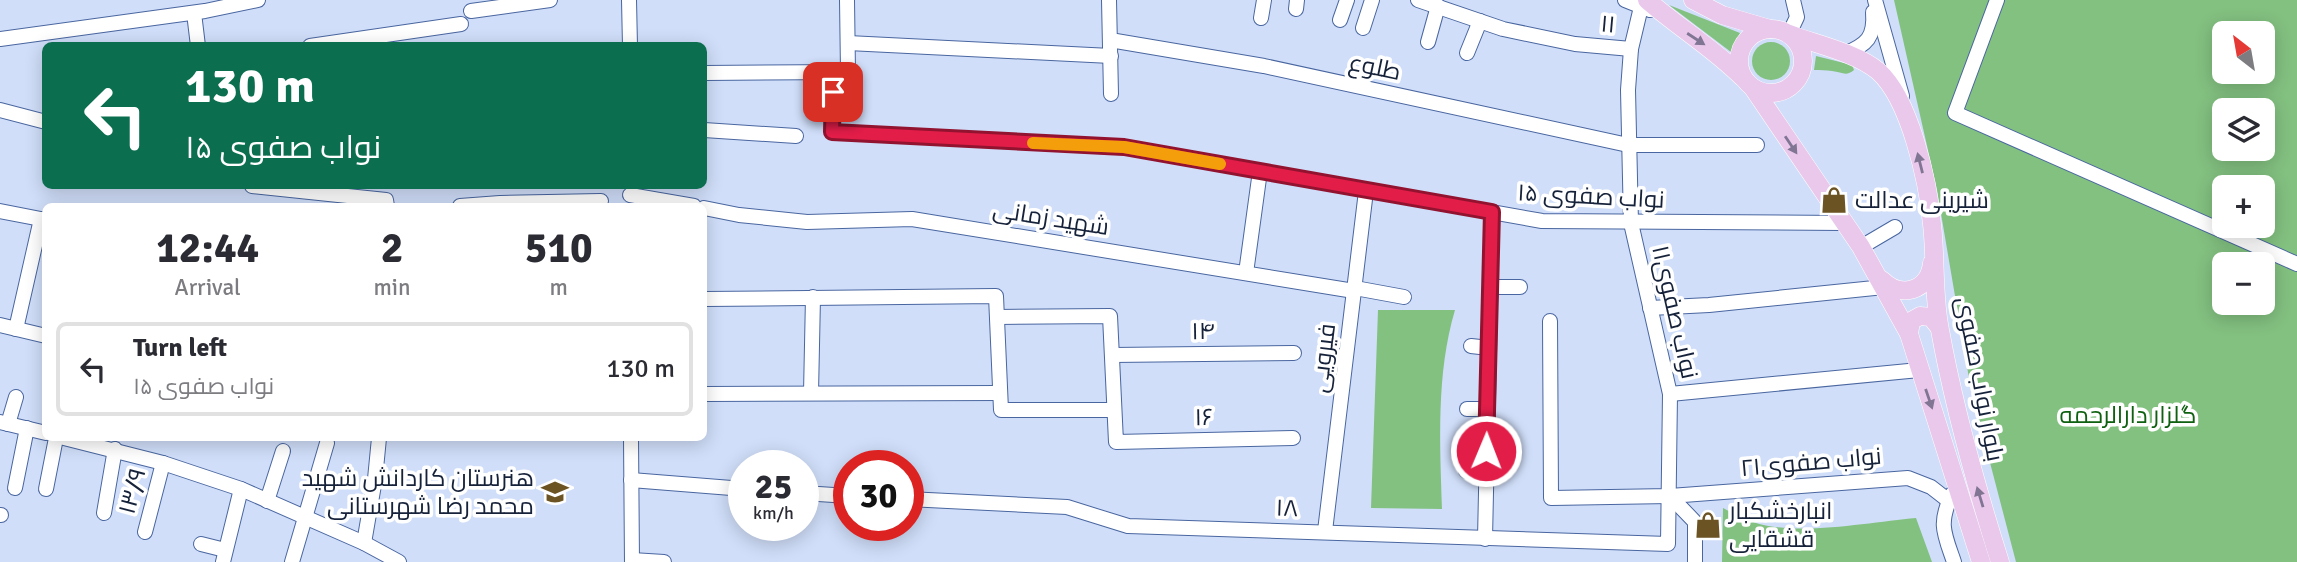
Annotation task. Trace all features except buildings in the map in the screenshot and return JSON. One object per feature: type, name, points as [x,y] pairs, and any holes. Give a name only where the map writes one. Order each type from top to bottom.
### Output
[{"type":"main road","points":[[1644,4],[1663,14],[1726,61],[1748,84],[1762,92],[1782,92],[1798,79],[1802,70],[1802,50],[1789,34],[1693,0]]},
{"type":"main road","points":[[1748,84],[1738,61],[1740,51],[1752,35],[1770,29]]},
{"type":"main road","name":"بلوار نواب صفوی","points":[[1789,34],[1844,54],[1877,71],[1891,86],[1909,121],[1932,222],[1939,327],[1978,491],[2000,562]]},
{"type":"main road","name":"بلوار نواب صفوی","points":[[1748,84],[1861,247],[1909,334],[1981,562]]},
{"type":"main road","points":[[1880,281],[1899,291],[1912,290],[1926,282],[1932,268],[1932,222]]},
{"type":"main road","points":[[1909,334],[1911,321],[1920,316],[1931,317],[1939,327]]},
{"type":"street","points":[[0,39],[194,13],[258,0]]},
{"type":"street","points":[[471,11],[550,0]]},
{"type":"street","points":[[629,0],[629,42]]},
{"type":"street","points":[[707,73],[848,72],[846,0]]},
{"type":"street","points":[[1109,0],[1111,94]]},
{"type":"street","points":[[1261,18],[1264,0]]},
{"type":"street","points":[[1340,20],[1347,0]]},
{"type":"street","points":[[1363,28],[1372,0]]},
{"type":"street","name":"۱۱","points":[[1419,0],[1503,29],[1575,44],[1631,49]]},
{"type":"street","points":[[1625,0],[1644,4]]},
{"type":"street","points":[[1789,34],[1797,17],[1793,0]]},
{"type":"street","points":[[1844,54],[1864,44],[1872,35],[1875,27],[1873,0]]},
{"type":"street","points":[[1873,0],[1909,121]]},
{"type":"street","points":[[1997,0],[1955,113],[2297,264]]},
{"type":"street","name":"۱۱نواب صفوی","points":[[1644,4],[1631,49],[1628,145],[1631,223],[1670,394],[1668,544]]},
{"type":"street","points":[[1428,42],[1438,6]]},
{"type":"street","points":[[194,13],[198,42]]},
{"type":"street","points":[[1467,53],[1480,21]]},
{"type":"street","points":[[359,42],[461,24]]},
{"type":"street","name":"طلوع","points":[[1110,40],[1264,66],[1628,145],[1757,145]]},
{"type":"street","points":[[848,43],[1111,57]]},
{"type":"street","name":"نواب صفوی ۱۵","points":[[834,72],[832,132],[1124,147],[1542,221],[1843,223]]},
{"type":"street","points":[[0,110],[42,121]]},
{"type":"street","points":[[707,130],[796,136]]},
{"type":"street","points":[[1246,273],[1260,171]]},
{"type":"street","points":[[281,189],[386,200],[386,203]]},
{"type":"street","name":"فیرویی","points":[[1325,531],[1366,191]]},
{"type":"street","points":[[630,196],[675,203]]},
{"type":"street","points":[[550,203],[601,201]]},
{"type":"street","name":"شهید زمانی","points":[[707,209],[807,222],[912,219],[1404,297]]},
{"type":"street","points":[[1485,539],[1492,212]]},
{"type":"street","points":[[0,213],[42,220]]},
{"type":"street","points":[[16,329],[42,224]]},
{"type":"street","points":[[1861,247],[1895,227]]},
{"type":"street","points":[[1650,308],[1792,297],[1880,281]]},
{"type":"street","points":[[1490,287],[1520,287]]},
{"type":"street","points":[[707,299],[996,296],[1001,410],[1114,410],[1110,316],[997,317]]},
{"type":"street","points":[[811,393],[813,297]]},
{"type":"street","name":"۲۱نواب صفوی","points":[[1550,321],[1551,498],[1670,496],[1908,478],[1931,487],[1949,502]]},
{"type":"street","points":[[0,325],[42,335]]},
{"type":"street","points":[[1471,346],[1489,348]]},
{"type":"street","name":"۱۴","points":[[1112,355],[1294,353]]},
{"type":"street","points":[[1670,394],[1919,370]]},
{"type":"street","points":[[707,394],[1000,393]]},
{"type":"street","points":[[16,397],[4,423],[42,432]]},
{"type":"street","points":[[1467,409],[1488,409]]},
{"type":"street","name":"۱۶","points":[[1114,410],[1116,442],[1293,438]]},
{"type":"street","points":[[15,488],[27,428]]},
{"type":"street","points":[[46,489],[55,441]]},
{"type":"street","points":[[78,441],[163,463],[241,489],[304,519],[364,543],[399,562]]},
{"type":"street","points":[[364,543],[379,441]]},
{"type":"street","points":[[631,441],[632,561],[664,562]]},
{"type":"street","points":[[292,562],[327,443]]},
{"type":"street","points":[[104,513],[115,449]]},
{"type":"street","points":[[267,501],[283,451]]},
{"type":"street","name":"۱۳/۹","points":[[145,532],[163,463]]},
{"type":"street","points":[[1466,471],[1486,472]]},
{"type":"street","points":[[631,480],[728,488]]},
{"type":"street","points":[[1954,562],[1943,528],[1945,510],[1957,484]]},
{"type":"street","points":[[201,544],[224,556],[241,489]]},
{"type":"street","points":[[1670,496],[1695,522],[1695,562]]},
{"type":"street","name":"۱۸","points":[[924,500],[1067,507],[1128,526],[1668,544]]},
{"type":"green space","name":"گلزار دارالرحمه","points":[[1894,0],[2297,0],[2297,562],[2016,562],[1971,390],[1937,190]]},
{"type":"green space","points":[[1669,5],[1740,33],[1731,52]]},
{"type":"green space","points":[[1771,42],[1785,47],[1790,61],[1785,75],[1771,80],[1757,75],[1752,61],[1757,47]]},
{"type":"green space","points":[[1816,56],[1852,65],[1854,70],[1846,74],[1814,70]]},
{"type":"green space","points":[[1378,310],[1455,310],[1442,383],[1442,509],[1371,508]]},
{"type":"green space","points":[[1723,508],[1753,522],[1790,528],[1833,527],[1916,518],[1932,562],[1722,562]]},
{"type":"slow traffic","points":[[1033,143],[1124,147],[1220,164]]},
{"type":"place","name":"شیرینی عدالت","points":[[1834,200]]},
{"type":"place","name":"هنرستان کاردانش شهید محمد رضا شهرستانی","points":[[555,492]]},
{"type":"place","name":"انبارخشکبار قشقایی","points":[[1708,525]]},
{"type":"route","points":[[833,92],[832,132],[1124,147],[1492,212],[1486,451]]}]
